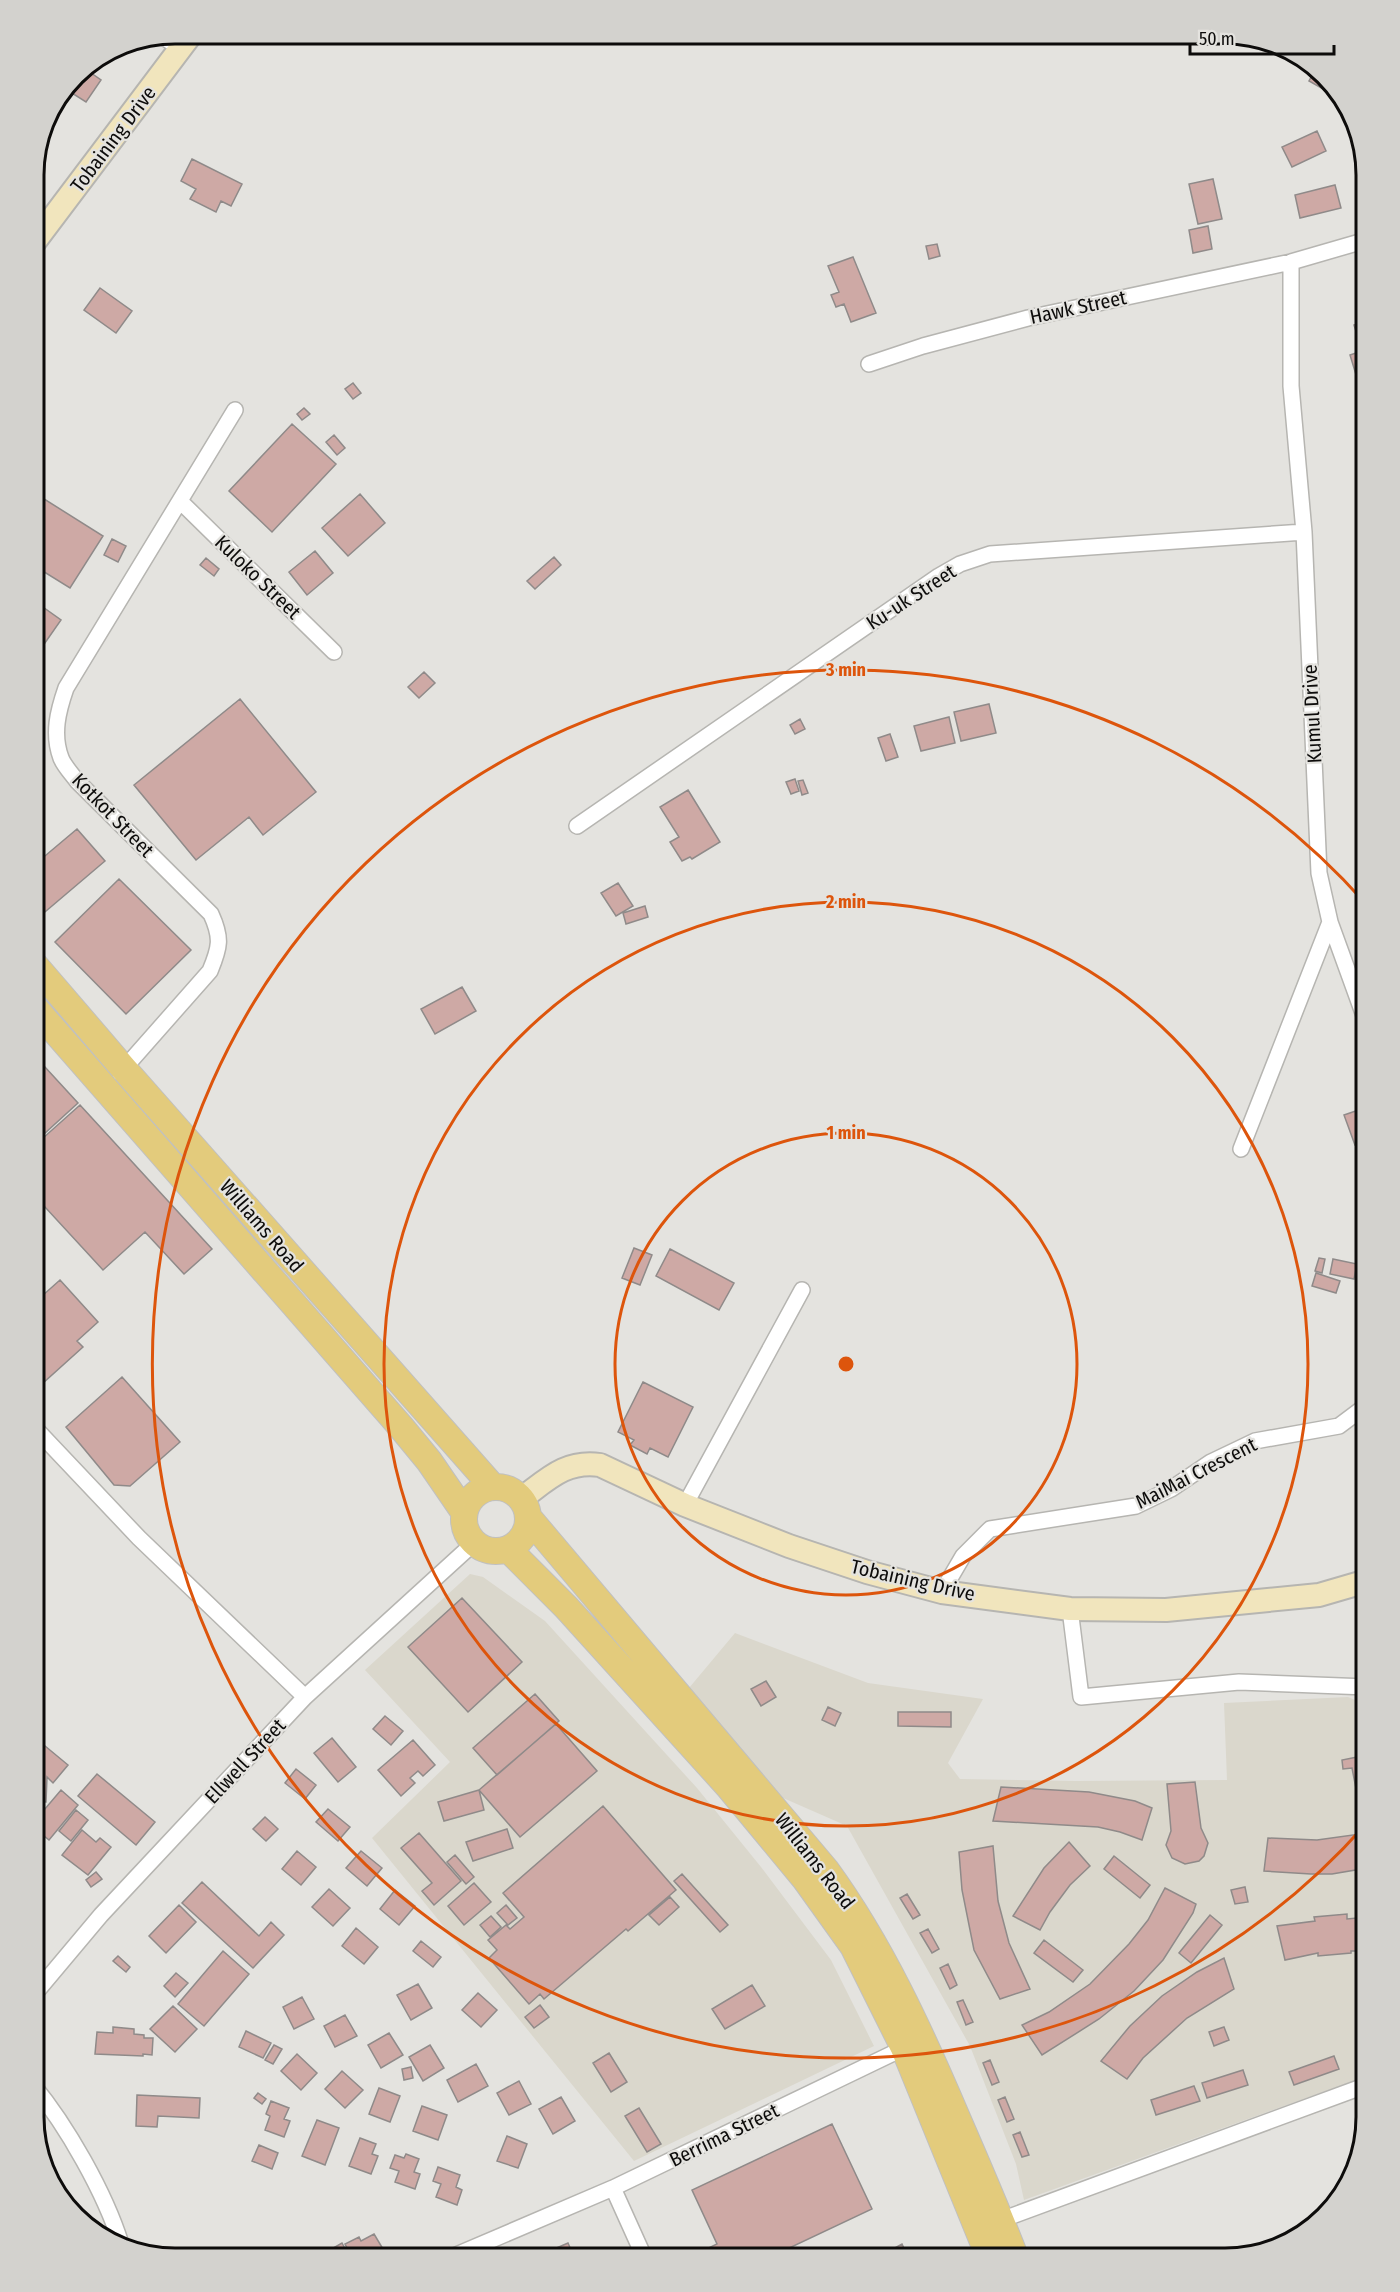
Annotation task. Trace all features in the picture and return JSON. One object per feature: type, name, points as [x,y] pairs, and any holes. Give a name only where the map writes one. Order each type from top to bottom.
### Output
[{"type":"main road","name":"Williams Road","points":[[44,976],[493,1487],[513,1492],[826,1870],[849,1901],[872,1939],[928,2047],[1012,2248]]},
{"type":"main road","name":"Williams Road","points":[[44,1019],[401,1426],[429,1461],[464,1512],[467,1534],[474,1542]]},
{"type":"main road","points":[[464,1512],[470,1500],[480,1491],[493,1487]]},
{"type":"main road","points":[[474,1542],[490,1550],[508,1549],[519,1542],[526,1530],[524,1508]]},
{"type":"main road","name":"Williams Road","points":[[508,1549],[566,1607],[728,1786],[787,1856],[853,1946],[904,2048],[986,2248]]},
{"type":"street","name":"Tobaining Drive","points":[[44,230],[185,44]]},
{"type":"street","name":"Hawk Street","points":[[868,364],[923,346],[1028,318],[1291,262],[1356,243]]},
{"type":"street","name":"Kumul Drive","points":[[1291,262],[1291,386],[1304,532],[1320,873],[1329,922]]},
{"type":"street","name":"Kotkot Street","points":[[104,1087],[124,1069],[210,971],[217,955],[220,939],[211,914],[77,781],[61,759],[56,733],[58,710],[66,688],[235,410]]},
{"type":"street","name":"Kuloko Street","points":[[181,502],[334,652]]},
{"type":"street","name":"Ku-uk Street","points":[[577,826],[939,576],[960,564],[990,554],[1304,532]]},
{"type":"street","points":[[1329,922],[1356,994]]},
{"type":"street","points":[[1241,1149],[1329,922]]},
{"type":"street","points":[[685,1505],[802,1290]]},
{"type":"street","name":"MaiMai Crescent","points":[[942,1592],[963,1556],[990,1529],[1136,1506],[1171,1490],[1211,1462],[1255,1441],[1339,1426],[1356,1413]]},
{"type":"street","points":[[44,1438],[139,1538],[305,1697]]},
{"type":"street","name":"Tobaining Drive","points":[[524,1508],[563,1468],[586,1463],[600,1465],[685,1505],[789,1546],[867,1572],[942,1592],[1070,1610],[1178,1609],[1319,1595],[1356,1584]]},
{"type":"street","name":"Ellwell Street","points":[[44,1983],[101,1916],[305,1697],[474,1542]]},
{"type":"street","points":[[1070,1610],[1081,1697],[1239,1682],[1356,1687]]},
{"type":"street","name":"Berrima Street","points":[[473,2248],[613,2188],[904,2048]]},
{"type":"street","points":[[1001,2220],[1356,2089]]},
{"type":"street","points":[[44,2099],[85,2164],[117,2235]]},
{"type":"street","points":[[613,2188],[640,2248]]},
{"type":"shaded area","points":[[470,1574],[483,1577],[545,1621],[697,1788],[761,1867],[831,1960],[874,2046],[634,2161],[372,1838],[450,1762],[365,1670]]},
{"type":"shaded area","points":[[735,1633],[868,1683],[983,1699],[948,1763],[960,1779],[1227,1780],[1224,1703],[1348,1697],[1356,1700],[1356,2080],[1024,2200],[1016,2164],[970,2046],[847,1826],[774,1794],[689,1688]]},
{"type":"building","points":[[92,73],[101,80],[86,102],[72,93]]},
{"type":"building","points":[[1312,76],[1323,89],[1309,81]]},
{"type":"building","points":[[1317,131],[1326,151],[1292,167],[1282,147]]},
{"type":"building","points":[[192,159],[242,184],[231,206],[221,201],[216,212],[190,199],[196,189],[181,181]]},
{"type":"building","points":[[1213,179],[1222,219],[1198,224],[1189,184]]},
{"type":"building","points":[[1335,185],[1341,208],[1300,218],[1295,195]]},
{"type":"building","points":[[1208,226],[1212,249],[1193,253],[1189,230]]},
{"type":"building","points":[[937,244],[940,256],[929,259],[926,246]]},
{"type":"building","points":[[853,257],[876,313],[851,322],[844,304],[836,307],[831,295],[839,292],[828,266]]},
{"type":"building","points":[[100,288],[132,311],[116,333],[84,310]]},
{"type":"building","points":[[1356,353],[1356,375],[1350,355]]},
{"type":"building","points":[[353,383],[361,393],[353,399],[345,389]]},
{"type":"building","points":[[304,408],[310,414],[302,420],[297,414]]},
{"type":"building","points":[[292,424],[336,464],[272,532],[229,491]]},
{"type":"building","points":[[334,435],[345,448],[337,455],[326,442]]},
{"type":"building","points":[[360,494],[385,523],[348,556],[322,528]]},
{"type":"building","points":[[44,499],[103,536],[70,588],[44,572]]},
{"type":"building","points":[[112,539],[126,546],[118,562],[104,555]]},
{"type":"building","points":[[315,551],[333,573],[307,595],[289,572]]},
{"type":"building","points":[[554,557],[561,565],[535,589],[527,581]]},
{"type":"building","points":[[206,558],[219,569],[214,576],[200,565]]},
{"type":"building","points":[[44,608],[61,620],[44,644]]},
{"type":"building","points":[[424,672],[435,683],[419,698],[408,687]]},
{"type":"building","points":[[240,699],[316,792],[263,835],[249,817],[196,860],[134,785]]},
{"type":"building","points":[[989,704],[996,733],[961,741],[954,712]]},
{"type":"building","points":[[949,717],[955,743],[921,751],[914,726]]},
{"type":"building","points":[[800,719],[805,729],[795,734],[790,725]]},
{"type":"building","points":[[890,734],[898,757],[886,761],[878,738]]},
{"type":"building","points":[[795,779],[799,791],[791,794],[786,782]]},
{"type":"building","points":[[803,780],[808,793],[802,795],[798,781]]},
{"type":"building","points":[[688,790],[720,842],[692,859],[690,857],[682,861],[670,842],[679,837],[660,807]]},
{"type":"building","points":[[77,829],[105,861],[44,913],[44,857]]},
{"type":"building","points":[[119,879],[191,950],[126,1014],[55,942]]},
{"type":"building","points":[[618,883],[633,906],[616,916],[601,893]]},
{"type":"building","points":[[645,906],[648,917],[626,924],[623,913]]},
{"type":"building","points":[[462,987],[476,1011],[435,1034],[421,1009]]},
{"type":"building","points":[[44,1066],[78,1103],[44,1134]]},
{"type":"building","points":[[80,1105],[212,1249],[184,1274],[145,1232],[103,1270],[44,1206],[44,1137]]},
{"type":"building","points":[[1356,1111],[1356,1145],[1355,1145],[1344,1115]]},
{"type":"building","points":[[634,1248],[652,1255],[640,1285],[622,1278]]},
{"type":"building","points":[[670,1249],[734,1283],[719,1310],[656,1276]]},
{"type":"building","points":[[1319,1258],[1325,1259],[1322,1273],[1315,1271]]},
{"type":"building","points":[[1333,1259],[1356,1264],[1354,1279],[1330,1274]]},
{"type":"building","points":[[1316,1273],[1340,1281],[1336,1293],[1312,1286]]},
{"type":"building","points":[[60,1280],[98,1322],[77,1341],[83,1347],[44,1382],[44,1294]]},
{"type":"building","points":[[122,1377],[180,1442],[130,1486],[114,1485],[66,1427]]},
{"type":"building","points":[[643,1382],[693,1407],[668,1457],[650,1448],[647,1454],[630,1445],[634,1440],[618,1432]]},
{"type":"building","points":[[462,1598],[522,1662],[468,1712],[408,1647]]},
{"type":"building","points":[[766,1681],[776,1697],[761,1706],[751,1689]]},
{"type":"building","points":[[535,1694],[559,1721],[497,1775],[473,1748]]},
{"type":"building","points":[[828,1707],[841,1713],[835,1726],[822,1720]]},
{"type":"building","points":[[898,1712],[951,1712],[951,1727],[898,1726]]},
{"type":"building","points":[[385,1716],[403,1731],[391,1745],[373,1729]]},
{"type":"building","points":[[556,1724],[597,1771],[520,1837],[479,1790]]},
{"type":"building","points":[[332,1738],[356,1767],[338,1782],[314,1753]]},
{"type":"building","points":[[413,1740],[435,1765],[423,1776],[418,1771],[410,1778],[415,1783],[401,1796],[378,1770]]},
{"type":"building","points":[[44,1745],[68,1765],[53,1783],[47,1777],[46,1802],[44,1802]]},
{"type":"building","points":[[1356,1757],[1356,1789],[1352,1768],[1343,1769],[1342,1760]]},
{"type":"building","points":[[296,1769],[316,1785],[305,1799],[285,1783]]},
{"type":"building","points":[[97,1774],[155,1822],[136,1845],[78,1796]]},
{"type":"building","points":[[1195,1782],[1201,1828],[1208,1843],[1204,1856],[1199,1861],[1185,1864],[1172,1858],[1166,1845],[1171,1831],[1167,1784]]},
{"type":"building","points":[[1001,1787],[1089,1792],[1135,1801],[1152,1808],[1142,1840],[1098,1827],[993,1821]]},
{"type":"building","points":[[61,1790],[78,1805],[49,1840],[44,1836],[44,1810]]},
{"type":"building","points":[[479,1790],[484,1810],[444,1821],[438,1802]]},
{"type":"building","points":[[603,1806],[676,1890],[544,1999],[540,1994],[529,2004],[489,1958],[497,1950],[488,1940],[506,1925],[510,1929],[524,1917],[503,1893]]},
{"type":"building","points":[[328,1809],[350,1827],[338,1841],[316,1822]]},
{"type":"building","points":[[76,1810],[88,1820],[71,1841],[59,1831]]},
{"type":"building","points":[[265,1817],[278,1829],[266,1841],[253,1829]]},
{"type":"building","points":[[507,1829],[513,1848],[473,1861],[466,1842]]},
{"type":"building","points":[[82,1830],[96,1842],[100,1838],[111,1847],[88,1875],[62,1855]]},
{"type":"building","points":[[419,1833],[461,1881],[434,1905],[422,1891],[432,1883],[401,1848]]},
{"type":"building","points":[[1356,1835],[1356,1870],[1332,1874],[1264,1871],[1268,1838],[1317,1840]]},
{"type":"building","points":[[1069,1842],[1090,1866],[1070,1885],[1040,1930],[1013,1916],[1044,1868]]},
{"type":"building","points":[[993,1846],[998,1901],[1009,1943],[1030,1989],[1000,1999],[974,1950],[962,1890],[959,1852]]},
{"type":"building","points":[[297,1851],[316,1867],[301,1885],[282,1869]]},
{"type":"building","points":[[361,1851],[382,1868],[367,1886],[346,1868]]},
{"type":"building","points":[[455,1855],[474,1877],[466,1884],[447,1862]]},
{"type":"building","points":[[1114,1856],[1150,1885],[1140,1898],[1104,1869]]},
{"type":"building","points":[[96,1872],[102,1879],[91,1887],[86,1880]]},
{"type":"building","points":[[682,1874],[728,1925],[720,1932],[674,1881]]},
{"type":"building","points":[[202,1882],[259,1936],[271,1922],[284,1935],[253,1968],[182,1903]]},
{"type":"building","points":[[474,1883],[491,1902],[464,1925],[448,1906]]},
{"type":"building","points":[[1245,1887],[1248,1902],[1235,1904],[1231,1890]]},
{"type":"building","points":[[1165,1888],[1196,1904],[1193,1913],[1163,1960],[1134,1991],[1099,2019],[1042,2055],[1022,2025],[1049,2012],[1090,1984],[1129,1944],[1148,1920]]},
{"type":"building","points":[[329,1889],[350,1908],[333,1926],[312,1907]]},
{"type":"building","points":[[395,1890],[415,1906],[399,1925],[380,1909]]},
{"type":"building","points":[[907,1894],[920,1915],[913,1919],[900,1898]]},
{"type":"building","points":[[670,1897],[679,1907],[659,1925],[649,1915]]},
{"type":"building","points":[[179,1905],[196,1922],[166,1953],[149,1936]]},
{"type":"building","points":[[506,1905],[517,1918],[508,1925],[497,1913]]},
{"type":"building","points":[[1347,1914],[1347,1919],[1356,1918],[1356,1951],[1318,1956],[1318,1953],[1285,1960],[1277,1926],[1315,1921],[1314,1917]]},
{"type":"building","points":[[1210,1915],[1222,1925],[1191,1963],[1179,1953]]},
{"type":"building","points":[[491,1916],[501,1927],[490,1937],[480,1925]]},
{"type":"building","points":[[356,1928],[378,1947],[364,1964],[342,1946]]},
{"type":"building","points":[[928,1929],[939,1949],[932,1953],[920,1933]]},
{"type":"building","points":[[1044,1940],[1083,1970],[1073,1982],[1034,1953]]},
{"type":"building","points":[[421,1941],[441,1957],[433,1967],[413,1951]]},
{"type":"building","points":[[223,1951],[249,1974],[204,2026],[178,2004]]},
{"type":"building","points":[[118,1956],[130,1967],[126,1972],[113,1961]]},
{"type":"building","points":[[1224,1958],[1234,1989],[1187,2018],[1143,2058],[1127,2079],[1101,2061],[1130,2026],[1162,1996],[1197,1972]]},
{"type":"building","points":[[948,1964],[957,1985],[950,1989],[940,1968]]},
{"type":"building","points":[[176,1973],[188,1983],[175,1997],[164,1986]]},
{"type":"building","points":[[418,1984],[432,2008],[411,2020],[397,1995]]},
{"type":"building","points":[[752,1985],[765,2006],[725,2029],[712,2009]]},
{"type":"building","points":[[478,1993],[497,2010],[481,2027],[462,2010]]},
{"type":"building","points":[[302,1997],[314,2019],[294,2029],[283,2007]]},
{"type":"building","points":[[963,2000],[973,2022],[966,2025],[957,2002]]},
{"type":"building","points":[[540,2005],[549,2017],[534,2028],[525,2017]]},
{"type":"building","points":[[173,2006],[197,2029],[175,2052],[150,2029]]},
{"type":"building","points":[[345,2015],[357,2036],[335,2047],[324,2026]]},
{"type":"building","points":[[113,2027],[134,2029],[134,2034],[144,2035],[144,2038],[153,2038],[152,2055],[95,2054],[97,2032],[113,2033]]},
{"type":"building","points":[[1224,2027],[1229,2040],[1214,2046],[1209,2032]]},
{"type":"building","points":[[246,2031],[271,2043],[263,2058],[239,2047]]},
{"type":"building","points":[[389,2033],[403,2055],[381,2068],[368,2045]]},
{"type":"building","points":[[274,2045],[282,2049],[273,2064],[265,2060]]},
{"type":"building","points":[[430,2045],[444,2068],[423,2081],[409,2057]]},
{"type":"building","points":[[609,2053],[627,2082],[611,2092],[593,2063]]},
{"type":"building","points":[[297,2054],[317,2073],[301,2090],[281,2071]]},
{"type":"building","points":[[1334,2056],[1339,2069],[1294,2085],[1289,2072]]},
{"type":"building","points":[[990,2060],[999,2082],[992,2085],[983,2063]]},
{"type":"building","points":[[476,2064],[488,2086],[458,2102],[447,2080]]},
{"type":"building","points":[[411,2067],[413,2078],[404,2080],[402,2069]]},
{"type":"building","points":[[1243,2070],[1248,2085],[1207,2098],[1202,2083]]},
{"type":"building","points":[[342,2071],[363,2090],[345,2108],[325,2089]]},
{"type":"building","points":[[519,2081],[531,2104],[509,2115],[497,2093]]},
{"type":"building","points":[[1194,2086],[1200,2101],[1156,2115],[1151,2100]]},
{"type":"building","points":[[379,2088],[400,2096],[390,2122],[369,2114]]},
{"type":"building","points":[[258,2093],[266,2099],[262,2104],[254,2098]]},
{"type":"building","points":[[137,2095],[200,2098],[199,2118],[158,2116],[157,2127],[136,2126]]},
{"type":"building","points":[[561,2097],[575,2121],[553,2134],[539,2109]]},
{"type":"building","points":[[1005,2097],[1014,2119],[1007,2122],[998,2100]]},
{"type":"building","points":[[271,2101],[289,2108],[284,2119],[290,2121],[284,2137],[265,2130],[270,2116],[266,2114]]},
{"type":"building","points":[[422,2106],[447,2115],[438,2140],[413,2131]]},
{"type":"building","points":[[639,2108],[661,2144],[647,2152],[625,2116]]},
{"type":"building","points":[[317,2120],[339,2128],[325,2165],[302,2156]]},
{"type":"building","points":[[832,2124],[872,2209],[789,2248],[709,2248],[717,2244],[692,2190]]},
{"type":"building","points":[[1020,2132],[1029,2155],[1022,2157],[1013,2135]]},
{"type":"building","points":[[507,2136],[527,2144],[518,2168],[497,2161]]},
{"type":"building","points":[[360,2138],[376,2144],[372,2154],[378,2156],[371,2174],[349,2166]]},
{"type":"building","points":[[259,2145],[278,2153],[272,2169],[252,2161]]},
{"type":"building","points":[[406,2154],[419,2159],[414,2172],[420,2174],[415,2189],[395,2182],[399,2171],[390,2168],[395,2155],[404,2158]]},
{"type":"building","points":[[438,2167],[460,2175],[456,2187],[462,2190],[457,2205],[436,2197],[441,2184],[433,2181]]},
{"type":"building","points":[[374,2234],[382,2248],[347,2248],[345,2244],[359,2237],[361,2241]]},
{"type":"building","points":[[342,2243],[345,2248],[333,2248]]},
{"type":"building","points":[[568,2243],[570,2248],[556,2248]]}]
